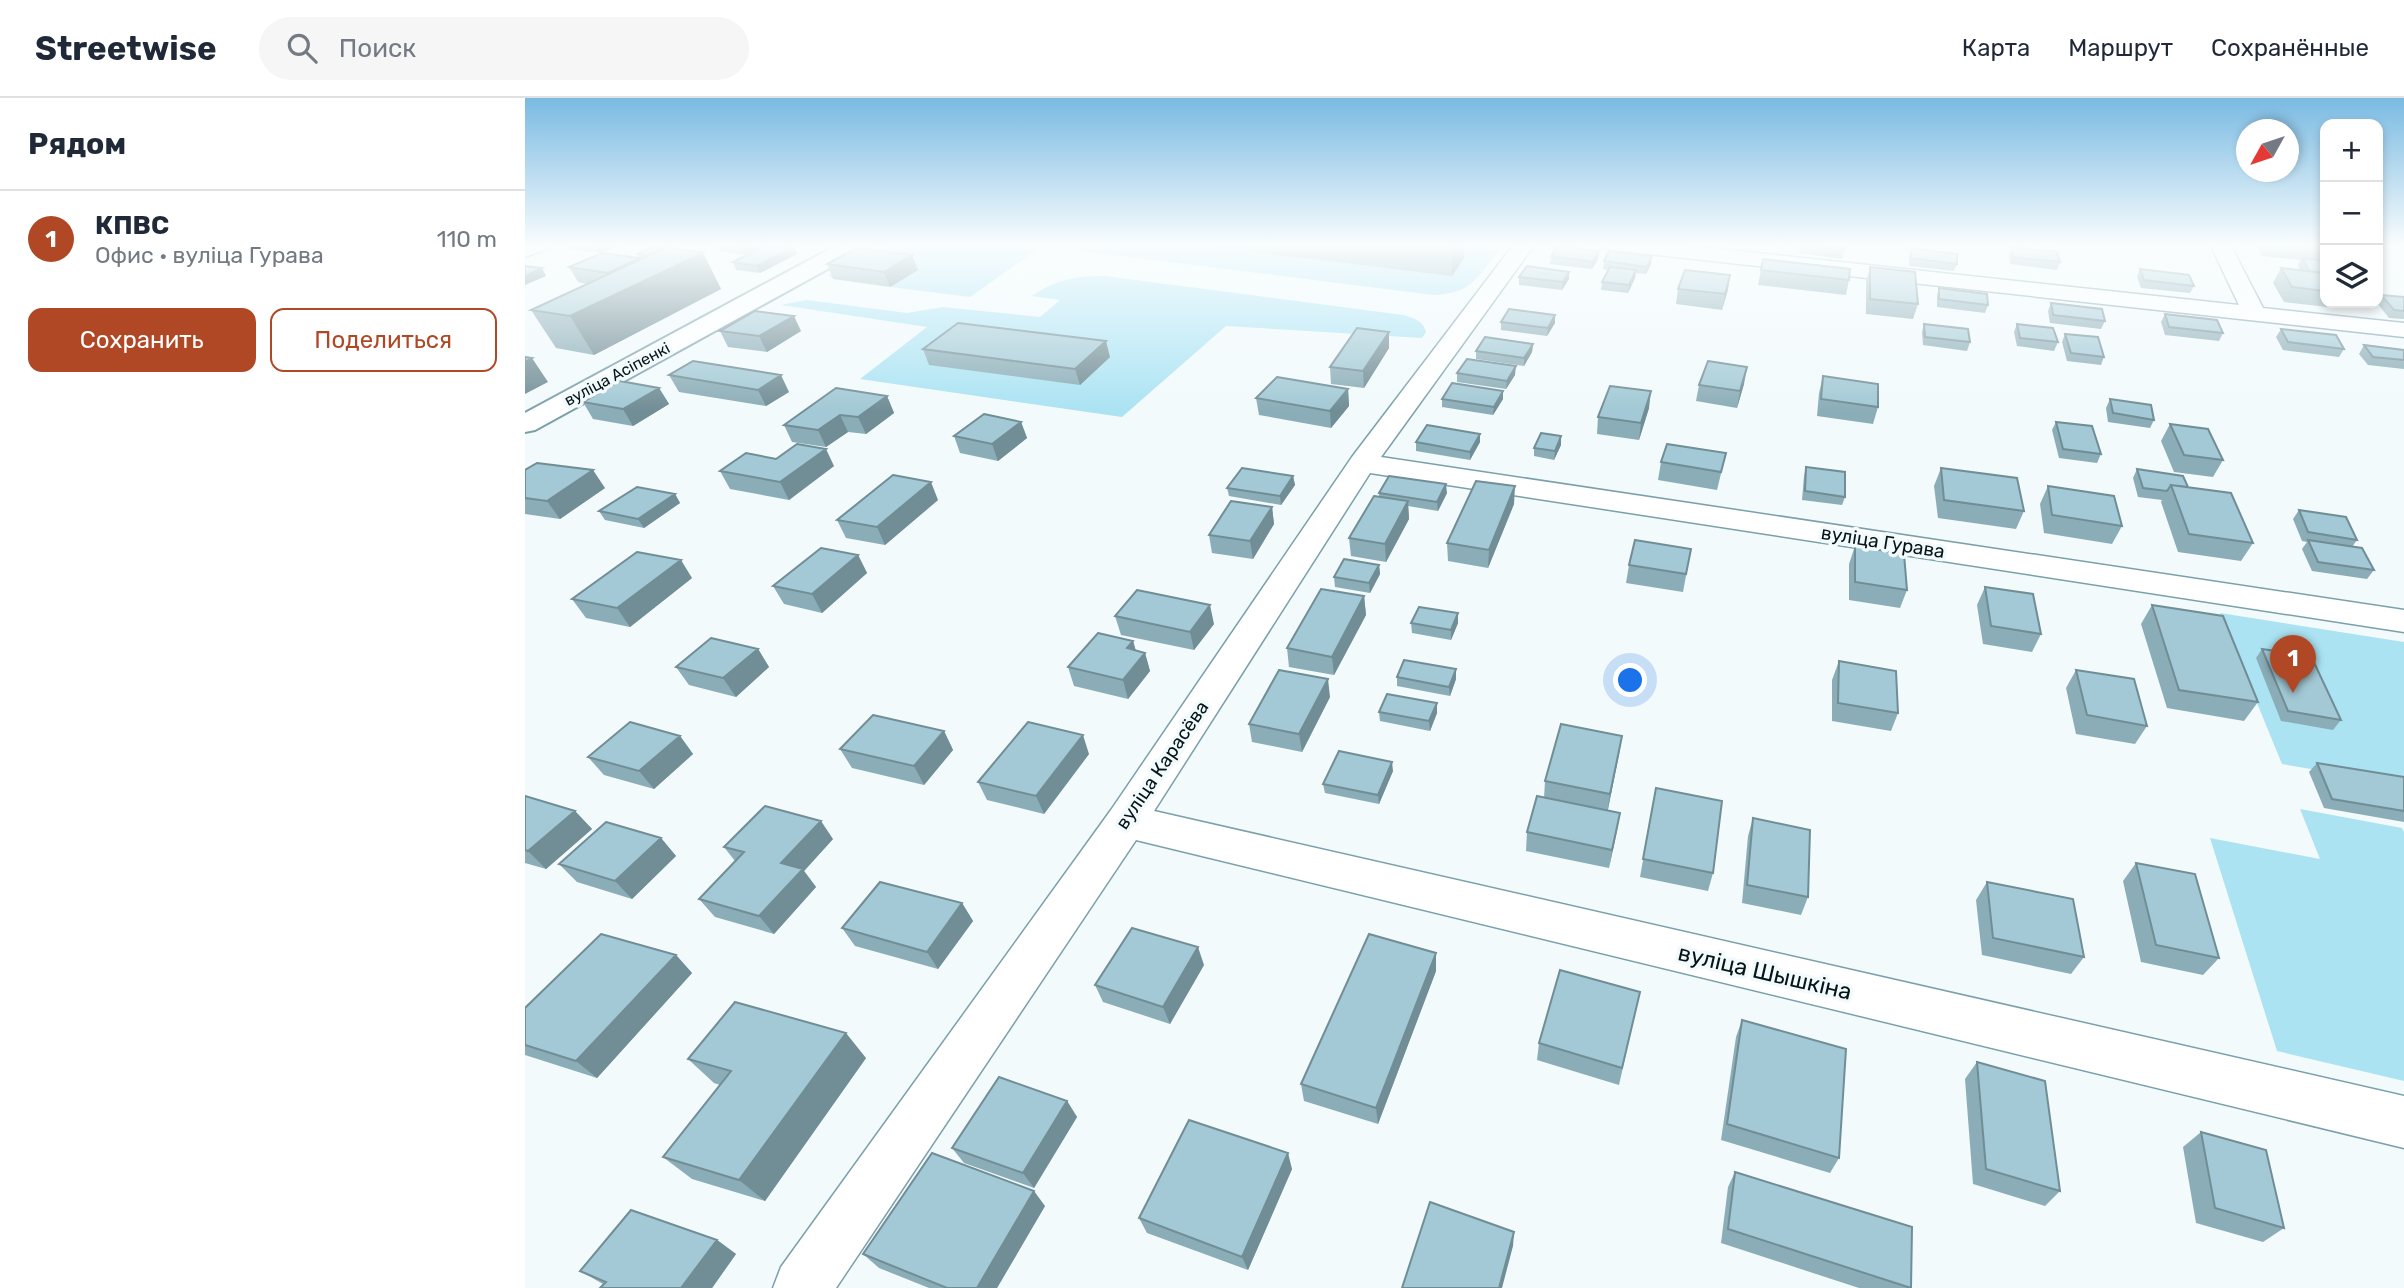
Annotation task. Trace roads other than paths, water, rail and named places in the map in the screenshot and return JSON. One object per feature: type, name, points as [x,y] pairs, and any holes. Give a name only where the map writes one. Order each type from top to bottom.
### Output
[{"type":"main road","name":"вуліца Асіпенкі","points":[[525,424],[754,300]]},
{"type":"street","name":"вуліца Карасёва","points":[[802,1288],[1126,821],[1362,463],[1484,300]]},
{"type":"street","points":[[2136,300],[2404,330]]},
{"type":"street","points":[[2248,300],[2255,314]]},
{"type":"street","name":"вуліца Гурава","points":[[1362,463],[2404,621]]},
{"type":"street","name":"вуліца Шышкіна","points":[[1126,821],[2404,1122]]},
{"type":"place","name":"КПВС","points":[[2293,693]]}]
